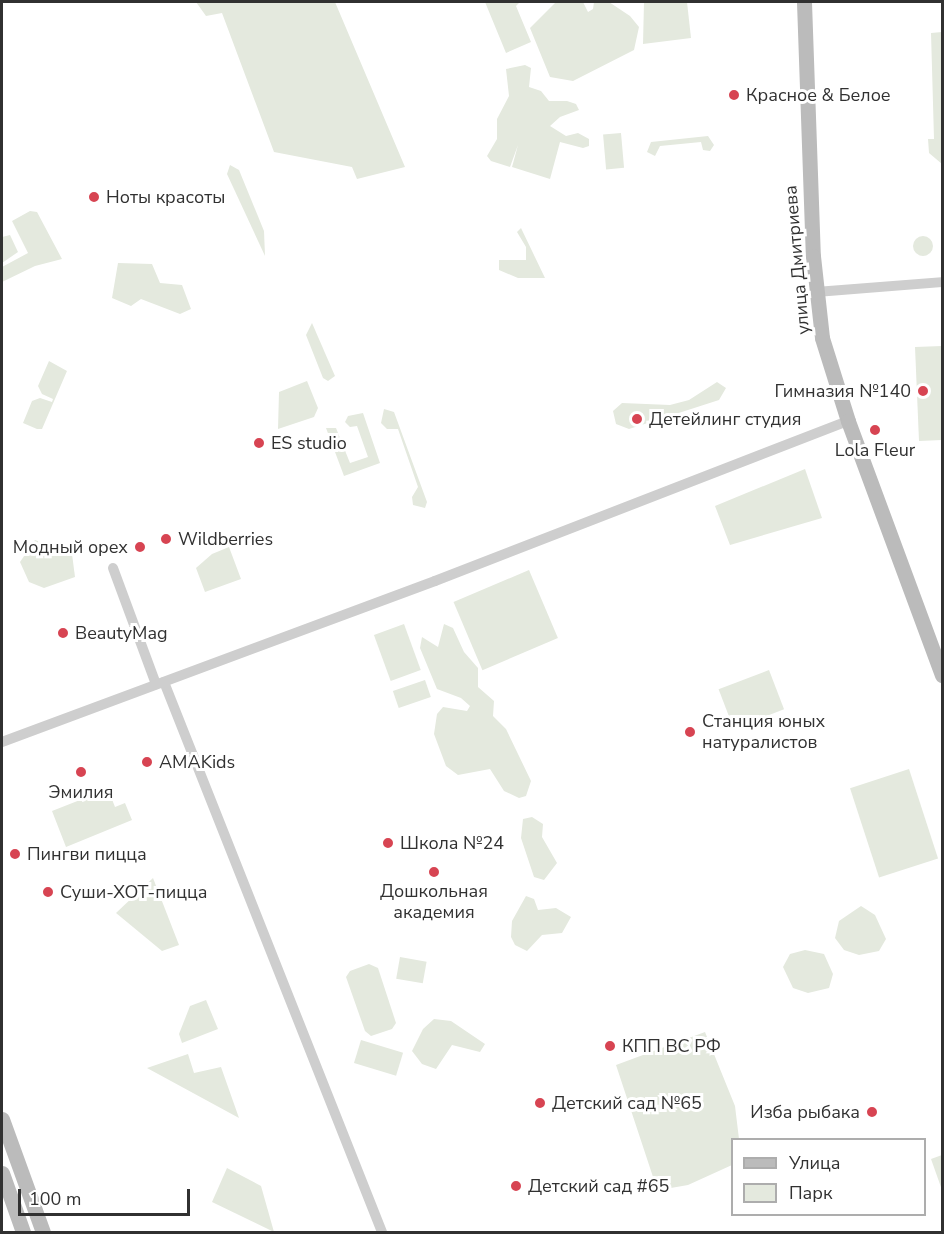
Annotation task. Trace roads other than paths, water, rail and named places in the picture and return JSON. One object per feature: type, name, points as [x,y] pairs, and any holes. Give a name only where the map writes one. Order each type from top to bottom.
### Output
[{"type":"main road","name":"улица Дмитриева","points":[[804,2],[816,292],[822,338],[848,421],[942,675]]},
{"type":"main road","points":[[2,1119],[44,1233]]},
{"type":"main road","points":[[2,1173],[23,1233]]},
{"type":"street","points":[[816,292],[942,282]]},
{"type":"street","points":[[2,742],[848,421]]},
{"type":"street","points":[[113,568],[382,1233]]},
{"type":"place","name":"Красное & Белое","points":[[734,95]]},
{"type":"place","name":"Ноты красоты","points":[[94,197]]},
{"type":"place","name":"Гимназия №140","points":[[923,391]]},
{"type":"place","name":"Детейлинг студия","points":[[637,419]]},
{"type":"place","name":"Lola Fleur","points":[[875,430]]},
{"type":"place","name":"ES studio","points":[[259,443]]},
{"type":"place","name":"Wildberries","points":[[166,539]]},
{"type":"place","name":"Модный орех","points":[[140,547]]},
{"type":"place","name":"BeautyMag","points":[[63,633]]},
{"type":"place","name":"Станция юных натуралистов","points":[[690,732]]},
{"type":"place","name":"AMAKids","points":[[147,762]]},
{"type":"place","name":"Эмилия","points":[[81,772]]},
{"type":"place","name":"Школа №24","points":[[388,843]]},
{"type":"place","name":"Пингви пицца","points":[[15,854]]},
{"type":"place","name":"Дошкольная академия","points":[[434,872]]},
{"type":"place","name":"Суши-ХОТ-пицца","points":[[48,892]]},
{"type":"place","name":"КПП ВС РФ","points":[[610,1046]]},
{"type":"place","name":"Детский сад №65","points":[[540,1103]]},
{"type":"place","name":"Изба рыбака","points":[[872,1112]]},
{"type":"place","name":"Детский сад #65","points":[[516,1186]]}]
